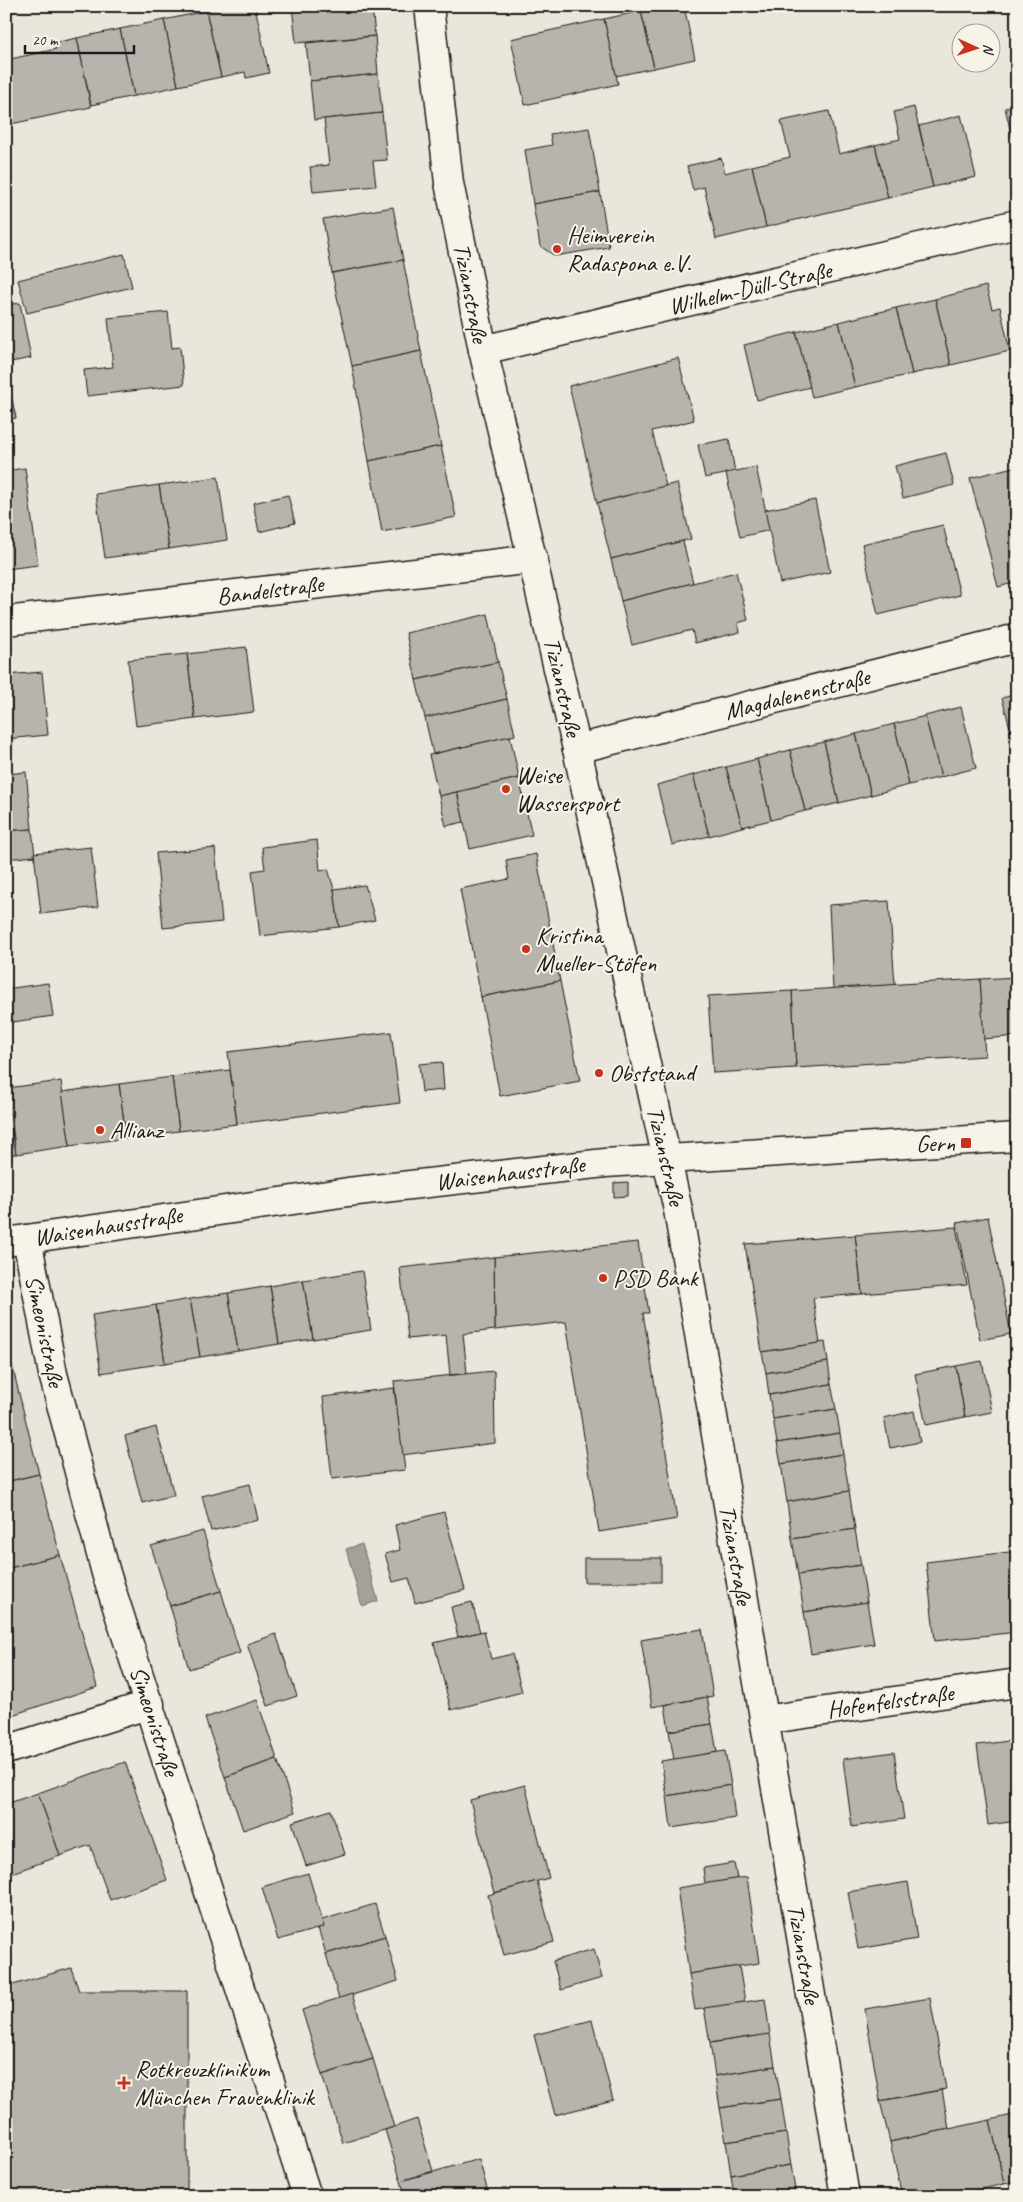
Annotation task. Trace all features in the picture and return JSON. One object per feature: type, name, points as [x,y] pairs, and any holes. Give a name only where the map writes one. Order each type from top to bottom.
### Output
[{"type":"street","name":"Tizianstraße","points":[[429,6],[449,183],[483,350],[577,749],[678,1210],[845,2196]]},
{"type":"street","name":"Wilhelm-Düll-Straße","points":[[483,350],[1017,224]]},
{"type":"street","name":"Bandelstraße","points":[[6,621],[533,559]]},
{"type":"street","name":"Magdalenenstraße","points":[[577,749],[1017,638]]},
{"type":"street","name":"Waisenhausstraße","points":[[17,1240],[348,1192],[605,1162],[1017,1137]]},
{"type":"street","name":"Simeonistraße","points":[[17,1240],[106,1573],[150,1704],[307,2196]]},
{"type":"street","name":"Hofenfelsstraße","points":[[764,1720],[1017,1683]]},
{"type":"street","points":[[6,1750],[150,1704]]},
{"type":"shaded area","points":[[362,1544],[378,1601],[362,1606],[346,1549]]},
{"type":"building","points":[[230,6],[255,6],[269,73],[246,78],[245,72],[221,77],[206,11]]},
{"type":"building","points":[[292,6],[372,6],[375,36],[296,43]]},
{"type":"building","points":[[663,6],[684,6],[695,59],[654,68],[641,11]]},
{"type":"building","points":[[206,11],[221,77],[178,86],[164,20]]},
{"type":"building","points":[[641,11],[654,68],[616,76],[604,19]]},
{"type":"building","points":[[604,19],[618,84],[525,105],[511,39]]},
{"type":"building","points":[[164,20],[178,86],[134,96],[120,29]]},
{"type":"building","points":[[120,29],[134,96],[91,105],[77,38]]},
{"type":"building","points":[[375,36],[378,74],[310,81],[306,43]]},
{"type":"building","points":[[77,38],[91,107],[6,125],[6,60],[56,49],[54,43]]},
{"type":"building","points":[[378,74],[382,113],[314,120],[310,81]]},
{"type":"building","points":[[1017,106],[1017,157],[1005,108]]},
{"type":"building","points":[[914,107],[933,187],[888,198],[875,145],[900,139],[894,112]]},
{"type":"building","points":[[829,111],[839,154],[875,145],[888,198],[766,227],[752,166],[790,157],[781,121]]},
{"type":"building","points":[[382,113],[387,160],[373,161],[376,186],[313,192],[310,167],[329,165],[324,119]]},
{"type":"building","points":[[961,115],[976,177],[933,187],[919,126]]},
{"type":"building","points":[[589,128],[600,192],[533,204],[525,150],[552,145],[550,134]]},
{"type":"building","points":[[721,158],[725,173],[752,166],[766,227],[716,239],[704,187],[693,190],[687,166]]},
{"type":"building","points":[[600,192],[609,247],[555,256],[540,246],[533,204]]},
{"type":"building","points":[[393,207],[403,260],[332,273],[323,219]]},
{"type":"building","points":[[124,254],[132,287],[27,313],[18,280]]},
{"type":"building","points":[[403,260],[421,351],[352,366],[332,273]]},
{"type":"building","points":[[986,286],[992,309],[1000,307],[1010,351],[951,365],[935,299]]},
{"type":"building","points":[[935,299],[951,365],[912,374],[896,308]]},
{"type":"building","points":[[20,303],[31,358],[6,363],[6,305]]},
{"type":"building","points":[[896,308],[912,374],[855,387],[839,322]]},
{"type":"building","points":[[168,312],[172,348],[180,347],[184,385],[87,396],[84,370],[113,367],[108,318]]},
{"type":"building","points":[[839,322],[855,387],[812,397],[796,332]]},
{"type":"building","points":[[796,332],[810,387],[757,400],[744,345]]},
{"type":"building","points":[[421,351],[441,446],[369,461],[352,366]]},
{"type":"building","points":[[678,358],[694,420],[652,431],[666,486],[597,503],[569,386]]},
{"type":"building","points":[[6,371],[16,418],[6,420]]},
{"type":"building","points":[[729,439],[735,472],[705,478],[698,445]]},
{"type":"building","points":[[441,446],[456,517],[382,532],[369,461]]},
{"type":"building","points":[[946,453],[954,485],[903,498],[895,466]]},
{"type":"building","points":[[1017,466],[1017,582],[998,587],[970,478]]},
{"type":"building","points":[[756,467],[770,530],[740,537],[726,473]]},
{"type":"building","points":[[25,468],[38,565],[6,569],[6,471]]},
{"type":"building","points":[[218,477],[227,540],[169,549],[159,485]]},
{"type":"building","points":[[677,483],[691,539],[611,559],[597,503]]},
{"type":"building","points":[[159,485],[169,549],[105,558],[96,494]]},
{"type":"building","points":[[288,495],[295,523],[259,532],[253,503]]},
{"type":"building","points":[[815,500],[830,572],[780,583],[765,510]]},
{"type":"building","points":[[943,525],[960,595],[878,615],[862,544]]},
{"type":"building","points":[[683,541],[693,583],[621,601],[611,559]]},
{"type":"building","points":[[736,572],[748,620],[738,623],[740,632],[695,643],[692,630],[632,645],[621,601]]},
{"type":"building","points":[[488,614],[498,662],[416,680],[406,633]]},
{"type":"building","points":[[246,647],[254,712],[195,719],[187,654]]},
{"type":"building","points":[[187,654],[195,719],[136,726],[128,660]]},
{"type":"building","points":[[498,662],[507,699],[425,718],[416,680]]},
{"type":"building","points":[[42,672],[48,735],[6,739],[6,675]]},
{"type":"building","points":[[1017,694],[1017,754],[1002,698]]},
{"type":"building","points":[[507,699],[515,735],[433,754],[425,718]]},
{"type":"building","points":[[961,707],[976,768],[941,777],[925,716]]},
{"type":"building","points":[[925,716],[941,777],[909,785],[894,724]]},
{"type":"building","points":[[894,724],[909,785],[871,795],[856,734]]},
{"type":"building","points":[[856,734],[871,795],[839,803],[824,742]]},
{"type":"building","points":[[510,736],[519,778],[439,796],[429,755]]},
{"type":"building","points":[[824,742],[839,803],[805,811],[790,750]]},
{"type":"building","points":[[790,750],[805,811],[771,820],[757,759]]},
{"type":"building","points":[[757,759],[771,820],[742,827],[726,767]]},
{"type":"building","points":[[726,767],[742,827],[709,836],[693,775]]},
{"type":"building","points":[[26,772],[32,829],[6,831],[6,774]]},
{"type":"building","points":[[693,775],[709,836],[672,845],[657,785]]},
{"type":"building","points":[[519,778],[532,835],[470,849],[457,792]]},
{"type":"building","points":[[457,792],[464,822],[446,826],[439,796]]},
{"type":"building","points":[[32,829],[35,856],[6,859],[6,831]]},
{"type":"building","points":[[317,840],[320,870],[328,869],[334,889],[339,927],[260,936],[252,871],[265,869],[262,847]]},
{"type":"building","points":[[91,847],[98,907],[41,914],[34,853]]},
{"type":"building","points":[[215,848],[222,922],[163,928],[156,853]]},
{"type":"building","points":[[536,854],[560,981],[481,997],[460,889],[509,879],[506,860]]},
{"type":"building","points":[[365,885],[375,920],[339,927],[334,889]]},
{"type":"building","points":[[889,901],[895,985],[833,989],[829,905]]},
{"type":"building","points":[[1017,977],[1017,1036],[983,1039],[980,979]]},
{"type":"building","points":[[980,979],[985,1056],[796,1068],[792,991]]},
{"type":"building","points":[[560,981],[580,1081],[500,1096],[481,997]]},
{"type":"building","points":[[48,983],[53,1016],[6,1023],[6,989]]},
{"type":"building","points":[[792,991],[796,1068],[713,1073],[708,996]]},
{"type":"building","points":[[391,1032],[400,1103],[237,1124],[228,1052]]},
{"type":"building","points":[[442,1062],[444,1090],[422,1092],[419,1064]]},
{"type":"building","points":[[230,1070],[237,1124],[179,1131],[172,1077]]},
{"type":"building","points":[[172,1077],[179,1131],[126,1138],[119,1084]]},
{"type":"building","points":[[61,1081],[70,1146],[16,1154],[7,1088]]},
{"type":"building","points":[[119,1084],[126,1138],[70,1146],[62,1092]]},
{"type":"building","points":[[6,1092],[16,1154],[6,1155]]},
{"type":"building","points":[[628,1182],[628,1196],[614,1197],[614,1183]]},
{"type":"building","points":[[988,1217],[1011,1334],[980,1340],[957,1223]]},
{"type":"building","points":[[956,1227],[967,1285],[862,1294],[855,1235]]},
{"type":"building","points":[[855,1235],[862,1294],[813,1298],[820,1343],[762,1352],[745,1244]]},
{"type":"building","points":[[638,1242],[649,1313],[643,1313],[677,1519],[599,1532],[566,1322],[495,1330],[494,1257]]},
{"type":"building","points":[[494,1257],[495,1330],[463,1334],[467,1373],[450,1375],[446,1335],[408,1339],[400,1268]]},
{"type":"building","points":[[362,1271],[371,1330],[313,1339],[303,1280]]},
{"type":"building","points":[[303,1280],[313,1339],[279,1344],[270,1286]]},
{"type":"building","points":[[270,1286],[279,1344],[238,1351],[228,1293]]},
{"type":"building","points":[[228,1293],[238,1351],[200,1357],[190,1299]]},
{"type":"building","points":[[190,1299],[200,1357],[165,1363],[156,1305]]},
{"type":"building","points":[[156,1305],[165,1363],[101,1373],[92,1315]]},
{"type":"building","points":[[6,1341],[39,1474],[6,1482]]},
{"type":"building","points":[[825,1342],[828,1362],[766,1373],[762,1352]]},
{"type":"building","points":[[1017,1357],[1017,1410],[1016,1410],[1009,1359]]},
{"type":"building","points":[[982,1361],[992,1412],[965,1417],[956,1366]]},
{"type":"building","points":[[828,1362],[831,1384],[769,1395],[766,1373]]},
{"type":"building","points":[[956,1366],[965,1417],[926,1425],[915,1374]]},
{"type":"building","points":[[494,1371],[495,1443],[402,1455],[394,1381]]},
{"type":"building","points":[[831,1384],[836,1409],[773,1419],[769,1395]]},
{"type":"building","points":[[394,1388],[405,1470],[332,1479],[323,1397]]},
{"type":"building","points":[[836,1409],[840,1433],[777,1443],[773,1419]]},
{"type":"building","points":[[914,1411],[920,1442],[890,1448],[884,1418]]},
{"type":"building","points":[[156,1427],[174,1495],[142,1503],[125,1436]]},
{"type":"building","points":[[840,1433],[843,1454],[781,1464],[777,1443]]},
{"type":"building","points":[[843,1454],[849,1491],[787,1502],[781,1464]]},
{"type":"building","points":[[39,1474],[60,1555],[6,1569],[6,1482]]},
{"type":"building","points":[[250,1484],[258,1520],[211,1531],[202,1496]]},
{"type":"building","points":[[849,1491],[855,1529],[792,1539],[787,1502]]},
{"type":"building","points":[[444,1512],[465,1590],[415,1603],[409,1578],[393,1582],[385,1554],[400,1550],[395,1525]]},
{"type":"building","points":[[855,1529],[861,1565],[798,1575],[792,1539]]},
{"type":"building","points":[[203,1531],[221,1591],[170,1606],[151,1546]]},
{"type":"building","points":[[1017,1551],[1017,1632],[935,1641],[926,1562]]},
{"type":"building","points":[[60,1555],[97,1687],[6,1717],[6,1644],[12,1642],[6,1622],[6,1569]]},
{"type":"building","points":[[584,1558],[661,1558],[661,1582],[584,1582]]},
{"type":"building","points":[[861,1565],[867,1602],[804,1612],[798,1575]]},
{"type":"building","points":[[221,1591],[240,1653],[189,1669],[170,1606]]},
{"type":"building","points":[[472,1602],[480,1632],[458,1637],[451,1607]]},
{"type":"building","points":[[867,1602],[874,1644],[811,1654],[804,1612]]},
{"type":"building","points":[[702,1629],[713,1696],[652,1707],[641,1640]]},
{"type":"building","points":[[484,1631],[491,1659],[512,1654],[522,1692],[451,1710],[434,1643]]},
{"type":"building","points":[[276,1634],[297,1696],[268,1706],[247,1644]]},
{"type":"building","points":[[707,1697],[712,1724],[669,1731],[665,1705]]},
{"type":"building","points":[[257,1700],[277,1759],[225,1777],[205,1718]]},
{"type":"building","points":[[712,1724],[717,1752],[674,1760],[669,1731]]},
{"type":"building","points":[[1017,1740],[1017,1821],[988,1825],[977,1745]]},
{"type":"building","points":[[725,1751],[731,1785],[667,1796],[661,1761]]},
{"type":"building","points":[[894,1752],[904,1819],[852,1827],[843,1759]]},
{"type":"building","points":[[277,1759],[295,1812],[243,1830],[225,1777]]},
{"type":"building","points":[[125,1762],[167,1880],[110,1900],[90,1845],[60,1856],[38,1793]]},
{"type":"building","points":[[525,1785],[549,1878],[494,1893],[470,1800]]},
{"type":"building","points":[[731,1785],[735,1818],[671,1828],[667,1796]]},
{"type":"building","points":[[38,1793],[60,1856],[6,1875],[6,1804]]},
{"type":"building","points":[[331,1810],[345,1854],[306,1866],[292,1822]]},
{"type":"building","points":[[734,1863],[737,1879],[705,1884],[703,1868]]},
{"type":"building","points":[[308,1873],[324,1927],[278,1940],[262,1887]]},
{"type":"building","points":[[747,1877],[759,1963],[689,1974],[677,1888]]},
{"type":"building","points":[[537,1881],[554,1942],[504,1955],[488,1895]]},
{"type":"building","points":[[908,1882],[917,1939],[858,1949],[848,1892]]},
{"type":"building","points":[[375,1904],[385,1936],[326,1954],[318,1928],[324,1927],[322,1920]]},
{"type":"building","points":[[385,1936],[398,1981],[339,1999],[326,1954]]},
{"type":"building","points":[[594,1949],[602,1978],[561,1990],[553,1961]]},
{"type":"building","points":[[739,1966],[745,2002],[695,2010],[689,1974]]},
{"type":"building","name":"Rotkreuzklinikum München Frauenklinik","points":[[71,1968],[79,1991],[187,1991],[187,2196],[6,2196],[6,1987]]},
{"type":"building","points":[[352,1994],[373,2059],[322,2075],[302,2010]]},
{"type":"building","points":[[930,1998],[946,2089],[880,2101],[865,2009]]},
{"type":"building","points":[[765,1999],[770,2034],[710,2043],[704,2008]]},
{"type":"building","points":[[592,2020],[613,2100],[555,2115],[534,2035]]},
{"type":"building","points":[[770,2034],[775,2066],[715,2076],[710,2043]]},
{"type":"building","points":[[373,2059],[394,2127],[343,2143],[322,2075]]},
{"type":"building","points":[[775,2066],[781,2099],[720,2108],[715,2076]]},
{"type":"building","points":[[942,2090],[949,2129],[890,2142],[880,2101]]},
{"type":"building","points":[[781,2099],[786,2133],[726,2142],[720,2108]]},
{"type":"building","points":[[1017,2114],[1017,2181],[1004,2184],[990,2120]]},
{"type":"building","points":[[417,2119],[433,2171],[401,2181],[385,2130]]},
{"type":"building","points":[[990,2120],[1004,2184],[952,2196],[902,2196],[890,2142]]},
{"type":"building","points":[[786,2133],[791,2165],[731,2175],[726,2142]]},
{"type":"building","points":[[479,2159],[489,2196],[405,2196],[401,2181]]},
{"type":"building","points":[[791,2165],[796,2196],[734,2196],[731,2175]]},
{"type":"place","name":"Heimverein Radaspona e.V.","points":[[557,249]]},
{"type":"place","name":"Weise Wassersport","points":[[506,789]]},
{"type":"place","name":"Kristina Mueller-Stöfen","points":[[526,949]]},
{"type":"place","name":"Obststand","points":[[599,1073]]},
{"type":"place","name":"Allianz","points":[[100,1130]]},
{"type":"place","name":"Gern","points":[[966,1143]]},
{"type":"place","name":"PSD Bank","points":[[603,1278]]},
{"type":"place","name":"Rotkreuzklinikum München Frauenklinik","points":[[124,2083]]}]
